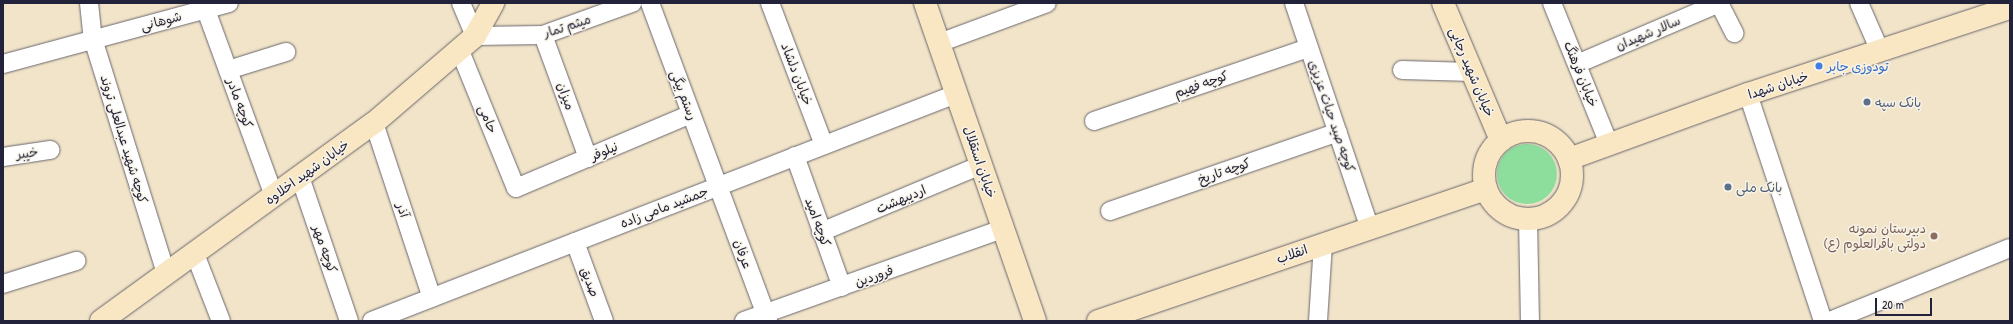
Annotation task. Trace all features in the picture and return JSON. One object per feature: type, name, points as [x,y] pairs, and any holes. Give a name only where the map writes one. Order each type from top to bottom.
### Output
[{"type":"main road","name":"خیابان شهید اخلاوه","points":[[101,321],[374,123],[468,43],[493,3]]},
{"type":"main road","name":"خیابان استقلال","points":[[925,3],[1035,321]]},
{"type":"main road","name":"خیابان شهید رجایی","points":[[1443,3],[1501,140]]},
{"type":"main road","name":"خیابان شهدا","points":[[1570,159],[1748,94],[2010,8]]},
{"type":"main road","points":[[1532,131],[1548,135],[1561,145],[1570,159],[1572,175],[1569,192],[1559,206],[1545,216],[1528,219],[1510,216],[1495,205],[1486,189],[1484,171],[1489,154],[1501,140],[1516,133],[1532,131]]},
{"type":"main road","name":"انقلاب","points":[[1098,321],[1486,189]]},
{"type":"street","name":"کوچه شهید عبدالعلی تروند","points":[[89,3],[93,39],[166,274]]},
{"type":"street","name":"شوهانی","points":[[3,64],[229,3]]},
{"type":"street","name":"حامی","points":[[461,3],[468,43],[516,188]]},
{"type":"street","name":"میثم تمار","points":[[468,43],[543,35],[632,3]]},
{"type":"street","name":"رستم بیگی","points":[[650,3],[718,186]]},
{"type":"street","name":"خیابان دلشاد","points":[[770,3],[824,145]]},
{"type":"street","points":[[939,43],[1047,3]]},
{"type":"street","name":"کوچه صید حیات عزیزی","points":[[1294,3],[1370,229]]},
{"type":"street","name":"خیابان فرهنگ","points":[[1552,3],[1609,144]]},
{"type":"street","points":[[1719,3],[1734,33]]},
{"type":"street","name":"سالار شهیدان","points":[[1577,64],[1719,3]]},
{"type":"street","points":[[1859,3],[1880,51]]},
{"type":"street","name":"کوچه مادر","points":[[206,10],[274,196]]},
{"type":"street","name":"میزان","points":[[543,35],[588,158]]},
{"type":"street","name":"کوچه فهیم","points":[[1094,121],[1309,48]]},
{"type":"street","points":[[228,70],[286,52]]},
{"type":"street","points":[[1402,70],[1472,72]]},
{"type":"street","name":"جمشید مامی زاده","points":[[372,321],[956,94]]},
{"type":"street","points":[[1748,94],[1823,321]]},
{"type":"street","name":"نیلوفر","points":[[516,188],[691,114]]},
{"type":"street","name":"آذر","points":[[374,123],[432,298]]},
{"type":"street","name":"کوچه تاریخ","points":[[1110,210],[1338,132]]},
{"type":"street","name":"خیبر","points":[[3,157],[50,150]]},
{"type":"street","name":"کوچه امید","points":[[795,156],[842,287]]},
{"type":"street","name":"اردیبهشت","points":[[822,232],[981,165]]},
{"type":"street","name":"کوچه مهر","points":[[300,177],[349,321]]},
{"type":"street","name":"عرفان","points":[[718,186],[766,317]]},
{"type":"street","points":[[1528,219],[1530,321]]},
{"type":"street","name":"فروردین","points":[[744,321],[766,317],[842,287],[1003,230]]},
{"type":"street","name":"صدیق","points":[[575,242],[604,321]]},
{"type":"street","points":[[1318,321],[1323,244]]},
{"type":"street","points":[[1830,321],[2010,248]]},
{"type":"street","points":[[195,254],[221,321]]},
{"type":"street","points":[[3,284],[76,260]]},
{"type":"green space","points":[[1521,144],[1533,144],[1544,149],[1552,157],[1557,168],[1555,186],[1544,199],[1533,204],[1521,204],[1510,199],[1502,191],[1497,180],[1497,168],[1502,157],[1510,149]]},
{"type":"place","name":"تودوزی جابر","points":[[1819,66]]},
{"type":"place","name":"بانک سپه","points":[[1867,102]]},
{"type":"place","name":"بانک ملی","points":[[1728,187]]},
{"type":"place","name":"دبیرستان نمونه دولتی باقرالعلوم (ع)","points":[[1934,236]]}]
